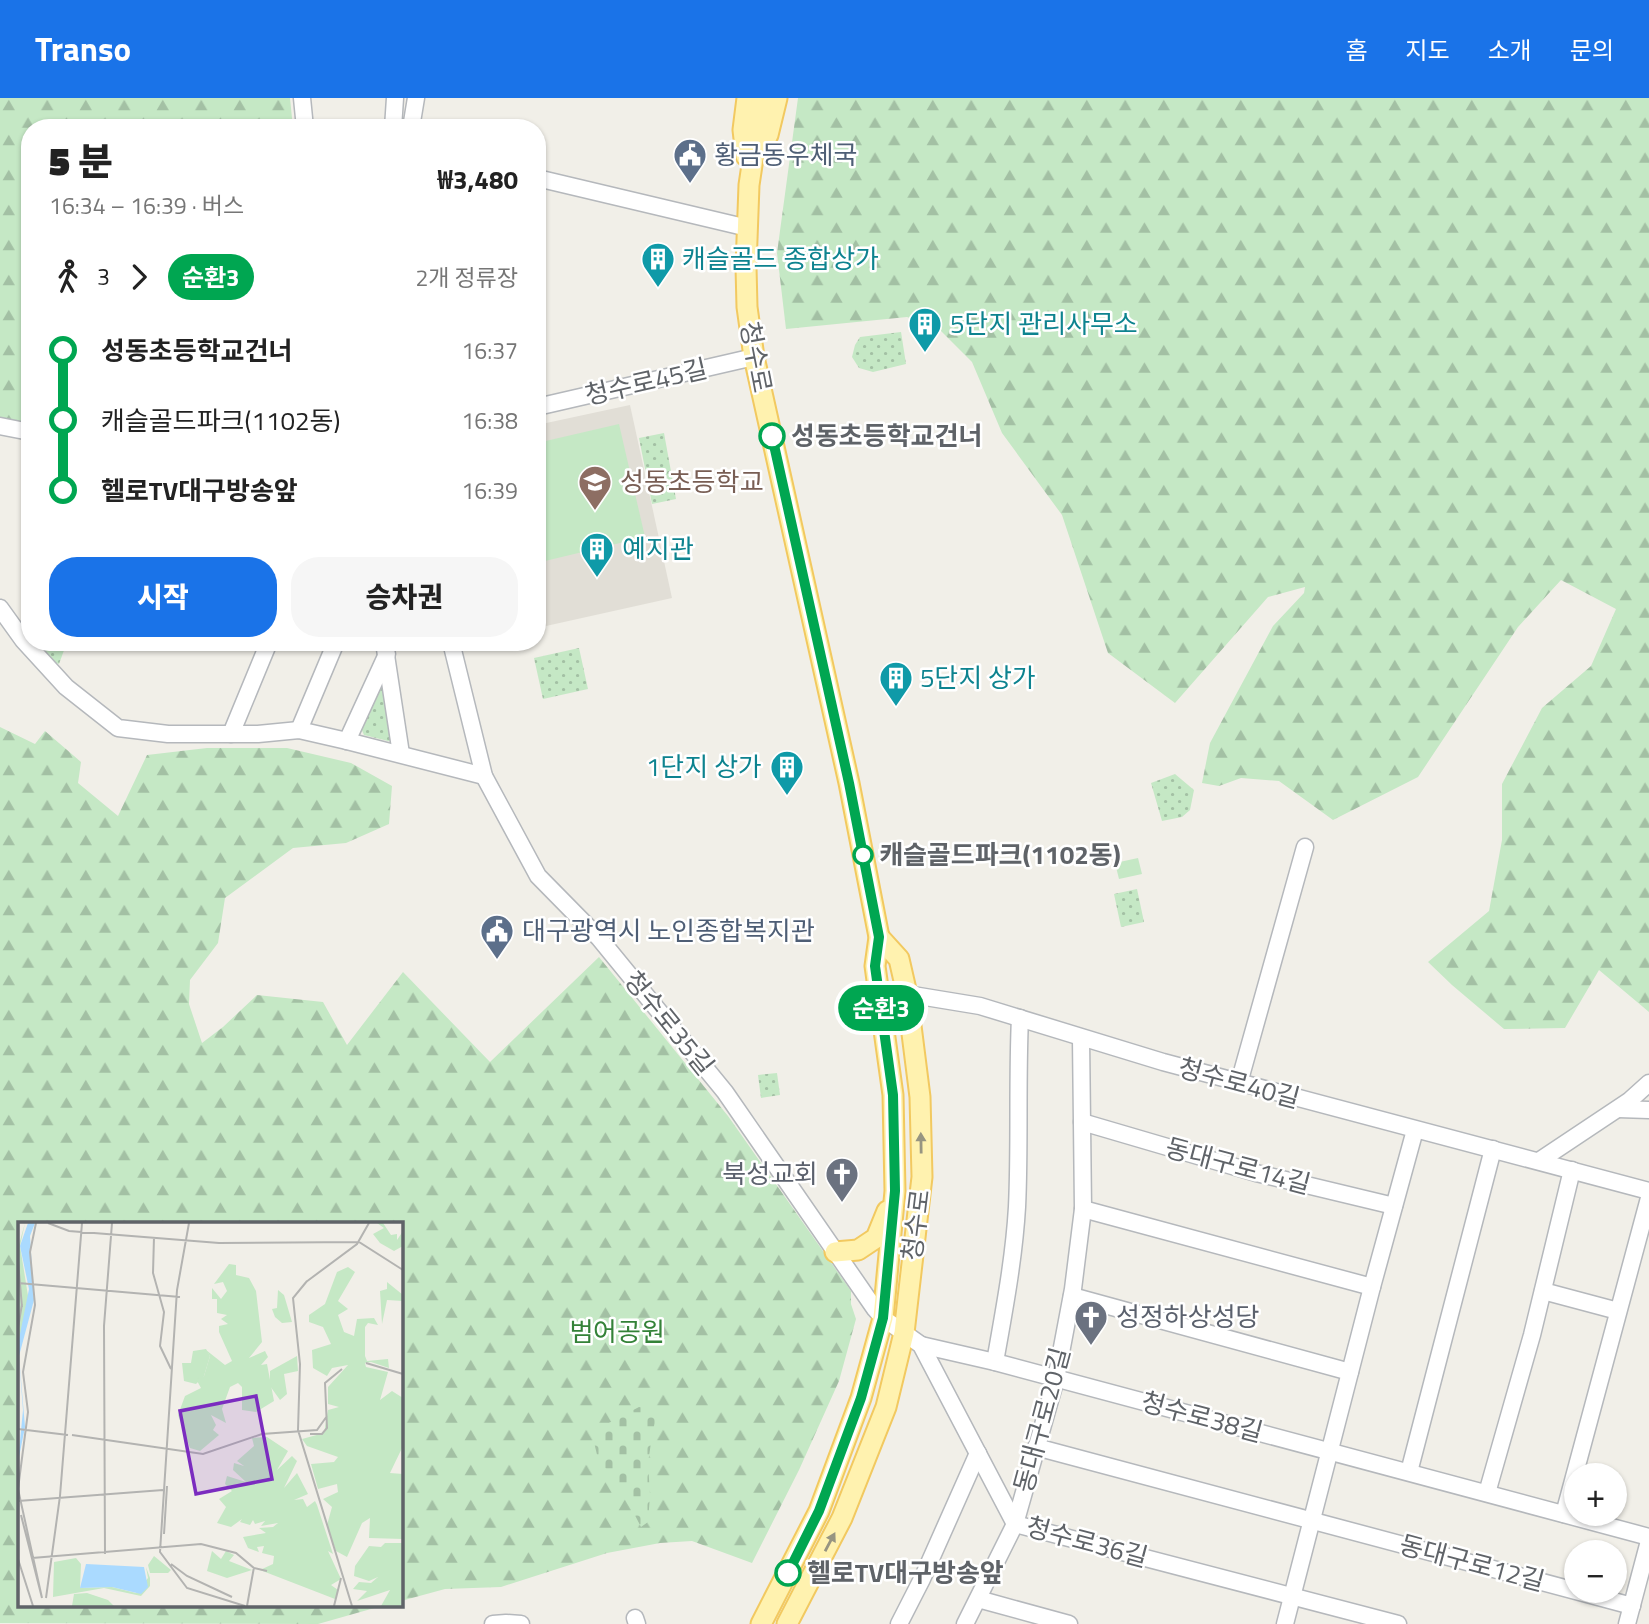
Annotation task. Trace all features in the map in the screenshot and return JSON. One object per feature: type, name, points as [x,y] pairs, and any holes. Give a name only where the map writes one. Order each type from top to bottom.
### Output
[{"type":"main road","name":"청수로","points":[[761,1624],[819,1511],[861,1398],[883,1318],[895,1191],[893,1095],[875,966],[879,937],[849,783],[754,357],[747,307],[749,185],[762,98]]},
{"type":"main road","name":"청수로","points":[[787,1624],[842,1518],[886,1407],[904,1333],[922,1177],[920,1097],[907,994],[899,958],[879,937]]},
{"type":"main road","points":[[835,1252],[858,1250],[876,1238],[895,1191]]},
{"type":"street","points":[[302,98],[305,119]]},
{"type":"street","points":[[394,119],[395,98]]},
{"type":"street","points":[[412,119],[416,98]]},
{"type":"street","points":[[546,180],[748,228]]},
{"type":"street","name":"청수로45길","points":[[546,405],[754,357]]},
{"type":"street","points":[[0,426],[21,430]]},
{"type":"street","points":[[0,608],[21,637]]},
{"type":"street","points":[[33,651],[66,687],[118,728],[168,734],[258,734],[299,730],[484,776]]},
{"type":"street","points":[[231,734],[265,651]]},
{"type":"street","points":[[299,730],[332,651]]},
{"type":"street","points":[[347,741],[384,651]]},
{"type":"street","points":[[385,651],[401,754]]},
{"type":"street","name":"청수로35길","points":[[453,651],[484,776],[538,876],[599,938],[725,1092],[883,1318]]},
{"type":"street","points":[[1239,1083],[1305,846]]},
{"type":"street","name":"청수로40길","points":[[907,994],[980,1006],[1163,1062],[1649,1191]]},
{"type":"street","points":[[995,1362],[1009,1279],[1017,1208],[1020,1018]]},
{"type":"street","name":"동대구로20길","points":[[965,1624],[1015,1524],[1056,1379],[1072,1296],[1083,1209],[1081,1038]]},
{"type":"street","points":[[1648,1084],[1645,1096],[1649,1104]]},
{"type":"street","points":[[1539,1161],[1618,1109],[1648,1084]]},
{"type":"street","points":[[1618,1109],[1649,1110]]},
{"type":"street","name":"동대구로14길","points":[[1082,1122],[1256,1172],[1394,1206]]},
{"type":"street","points":[[1285,1624],[1415,1130]]},
{"type":"street","points":[[1409,1472],[1493,1149]]},
{"type":"street","points":[[1487,1493],[1543,1291],[1572,1170]]},
{"type":"street","points":[[1578,1463],[1649,1198]]},
{"type":"street","points":[[1083,1209],[1372,1287]]},
{"type":"street","points":[[1543,1291],[1618,1311]]},
{"type":"street","points":[[1072,1296],[1350,1371]]},
{"type":"street","name":"청수로36길","points":[[883,1318],[921,1345],[1015,1524],[1293,1596],[1364,1620],[1398,1624]]},
{"type":"street","name":"청수로38길","points":[[921,1345],[995,1362],[1564,1514]]},
{"type":"street","points":[[1037,1447],[1312,1521]]},
{"type":"street","points":[[900,1624],[978,1453]]},
{"type":"street","name":"동대구로12길","points":[[1312,1521],[1632,1606]]},
{"type":"street","name":"청수로38길","points":[[1605,1526],[1649,1539]]},
{"type":"street","points":[[1627,1624],[1649,1539]]},
{"type":"street","points":[[978,1599],[1069,1624]]},
{"type":"street","points":[[493,1624],[521,1624]]},
{"type":"shaded area","name":"성동초등학교","points":[[630,405],[672,598],[546,626],[546,423]]},
{"type":"green space","points":[[0,98],[290,98],[292,119],[21,119],[21,422],[0,418]]},
{"type":"green space","points":[[798,98],[1649,98],[1649,1012],[1599,970],[1565,1028],[1504,1029],[1428,962],[1489,911],[1502,840],[1502,784],[1542,708],[1591,666],[1616,609],[1561,580],[1518,627],[1418,777],[1333,820],[1279,781],[1241,778],[1219,786],[1202,783],[1210,743],[1273,626],[1304,593],[1305,587],[1268,597],[1175,703],[1108,653],[1062,515],[1002,433],[972,362],[938,328],[907,317],[786,329],[777,253]]},
{"type":"green space","points":[[901,332],[906,364],[873,372],[859,368],[852,357],[860,337]]},
{"type":"green space","points":[[619,424],[645,537],[546,561],[546,441]]},
{"type":"green space","points":[[664,433],[676,499],[652,504],[639,438]]},
{"type":"green space","points":[[579,648],[588,689],[543,699],[534,658]]},
{"type":"green space","points":[[44,651],[64,651],[59,664],[50,661]]},
{"type":"green space","points":[[386,666],[396,743],[364,735],[360,726]]},
{"type":"green space","name":"범어공원","points":[[0,727],[35,744],[45,731],[81,762],[78,783],[118,816],[147,755],[207,748],[287,748],[351,763],[392,786],[389,824],[346,843],[293,848],[225,898],[218,943],[190,980],[189,1004],[202,1043],[257,995],[323,1002],[347,1045],[403,972],[490,1062],[599,957],[728,1116],[851,1291],[851,1304],[856,1319],[839,1381],[799,1470],[752,1563],[692,1541],[660,1543],[607,1553],[501,1587],[445,1589],[402,1601],[402,1222],[18,1222],[18,1606],[381,1606],[318,1624],[0,1623]]},
{"type":"green space","points":[[1175,774],[1194,790],[1190,810],[1182,817],[1162,821],[1151,783]]},
{"type":"green space","points":[[1138,858],[1142,874],[1119,879],[1115,863]]},
{"type":"green space","points":[[1137,889],[1144,922],[1121,927],[1114,894]]},
{"type":"green space","points":[[777,1073],[780,1095],[761,1098],[758,1075]]},
{"type":"green space","points":[[639,1407],[659,1411],[653,1429],[648,1463],[648,1522],[641,1527],[620,1486],[599,1463],[593,1438],[605,1425]]},
{"type":"bus line","name":"순환3","points":[[772,436],[849,783],[879,937],[875,966],[893,1095],[895,1191],[883,1318],[861,1398],[819,1511],[788,1573]]},
{"type":"place","name":"황금동우체국","points":[[690,185]]},
{"type":"place","name":"캐슬골드 종합상가","points":[[658,289]]},
{"type":"place","name":"5단지 관리사무소","points":[[925,354]]},
{"type":"place","name":"성동초등학교건너","points":[[772,436]]},
{"type":"place","name":"성동초등학교","points":[[595,512]]},
{"type":"place","name":"예지관","points":[[597,579]]},
{"type":"place","name":"5단지 상가","points":[[896,708]]},
{"type":"place","name":"1단지 상가","points":[[787,797]]},
{"type":"place","name":"캐슬골드파크(1102동)","points":[[863,855]]},
{"type":"place","name":"대구광역시 노인종합복지관","points":[[497,961]]},
{"type":"place","name":"북성교회","points":[[842,1204]]},
{"type":"place","name":"성정하상성당","points":[[1091,1347]]},
{"type":"place","name":"헬로TV대구방송앞","points":[[788,1573]]}]
